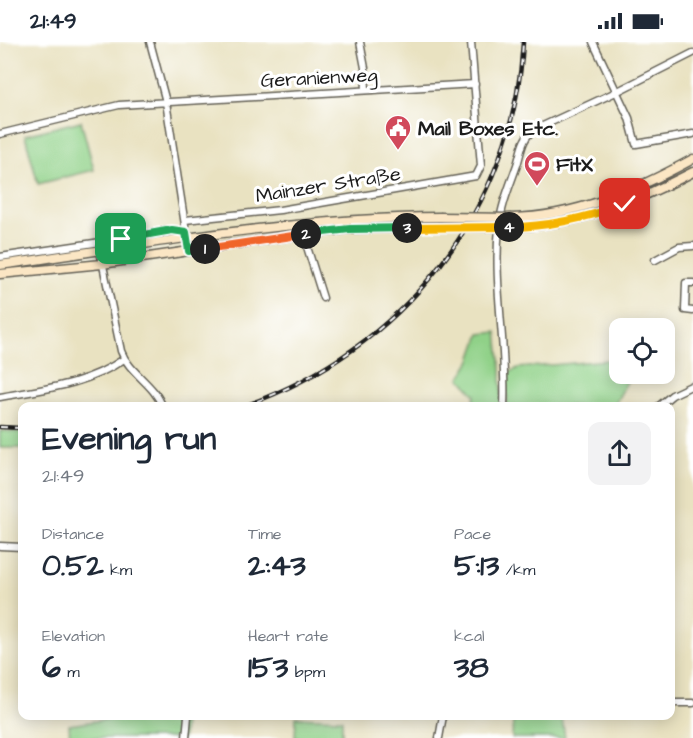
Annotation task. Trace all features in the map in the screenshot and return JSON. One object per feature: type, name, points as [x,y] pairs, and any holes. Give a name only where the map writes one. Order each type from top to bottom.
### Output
[{"type":"main road","name":"Mainzer Straße","points":[[0,265],[100,251],[187,234],[330,221],[440,217],[511,218],[557,213],[594,204],[638,187],[693,159]]},
{"type":"main road","points":[[0,274],[102,264],[303,234],[371,228],[548,225],[580,219],[641,197],[693,172]]},
{"type":"street","points":[[150,42],[166,102],[189,251]]},
{"type":"street","points":[[360,42],[366,90]]},
{"type":"street","points":[[471,42],[475,84]]},
{"type":"street","points":[[593,42],[629,118],[636,144],[693,134]]},
{"type":"street","points":[[504,402],[498,240],[503,208],[528,134],[693,53]]},
{"type":"street","name":"Geranienweg","points":[[0,134],[119,105],[475,84]]},
{"type":"street","name":"Mainzer Straße","points":[[185,220],[252,214],[476,176],[481,166],[475,84]]},
{"type":"street","name":"Mainzer Straße","points":[[0,257],[172,230],[187,234]]},
{"type":"street","points":[[303,234],[323,298]]},
{"type":"street","points":[[655,260],[679,247],[693,246]]},
{"type":"street","points":[[100,251],[124,359],[155,393],[160,402]]},
{"type":"street","points":[[693,283],[686,283],[685,310],[693,311]]},
{"type":"street","points":[[0,397],[79,381],[107,370],[124,359]]},
{"type":"street","points":[[664,402],[672,395],[693,385]]},
{"type":"street","points":[[0,546],[18,547]]},
{"type":"street","points":[[675,704],[693,703]]},
{"type":"street","points":[[186,738],[188,720]]},
{"type":"street","points":[[439,738],[442,720]]},
{"type":"green space","points":[[81,121],[94,170],[38,184],[25,135]]},
{"type":"green space","points":[[497,332],[501,369],[501,402],[473,402],[475,395],[460,378],[471,360],[480,334]]},
{"type":"green space","points":[[609,360],[609,384],[626,384],[616,402],[507,402],[506,374],[518,368]]},
{"type":"green space","points":[[0,431],[18,432],[18,448],[0,448]]},
{"type":"green space","points":[[103,720],[184,720],[183,738],[70,738],[69,725]]},
{"type":"green space","points":[[296,720],[342,720],[342,738],[295,738]]},
{"type":"green space","points":[[562,720],[565,738],[512,738],[513,721]]},
{"type":"railway","points":[[254,402],[301,382],[353,350],[399,311],[439,267],[472,217],[498,162],[515,104],[523,42]]},
{"type":"railway","points":[[0,427],[18,428]]},
{"type":"place","name":"Mail Boxes Etc.","points":[[398,151]]},
{"type":"place","name":"FitX","points":[[537,187]]},
{"type":"route","points":[[121,239],[172,230],[186,232],[189,251],[259,239],[350,229],[548,225],[570,222],[625,204]]}]
